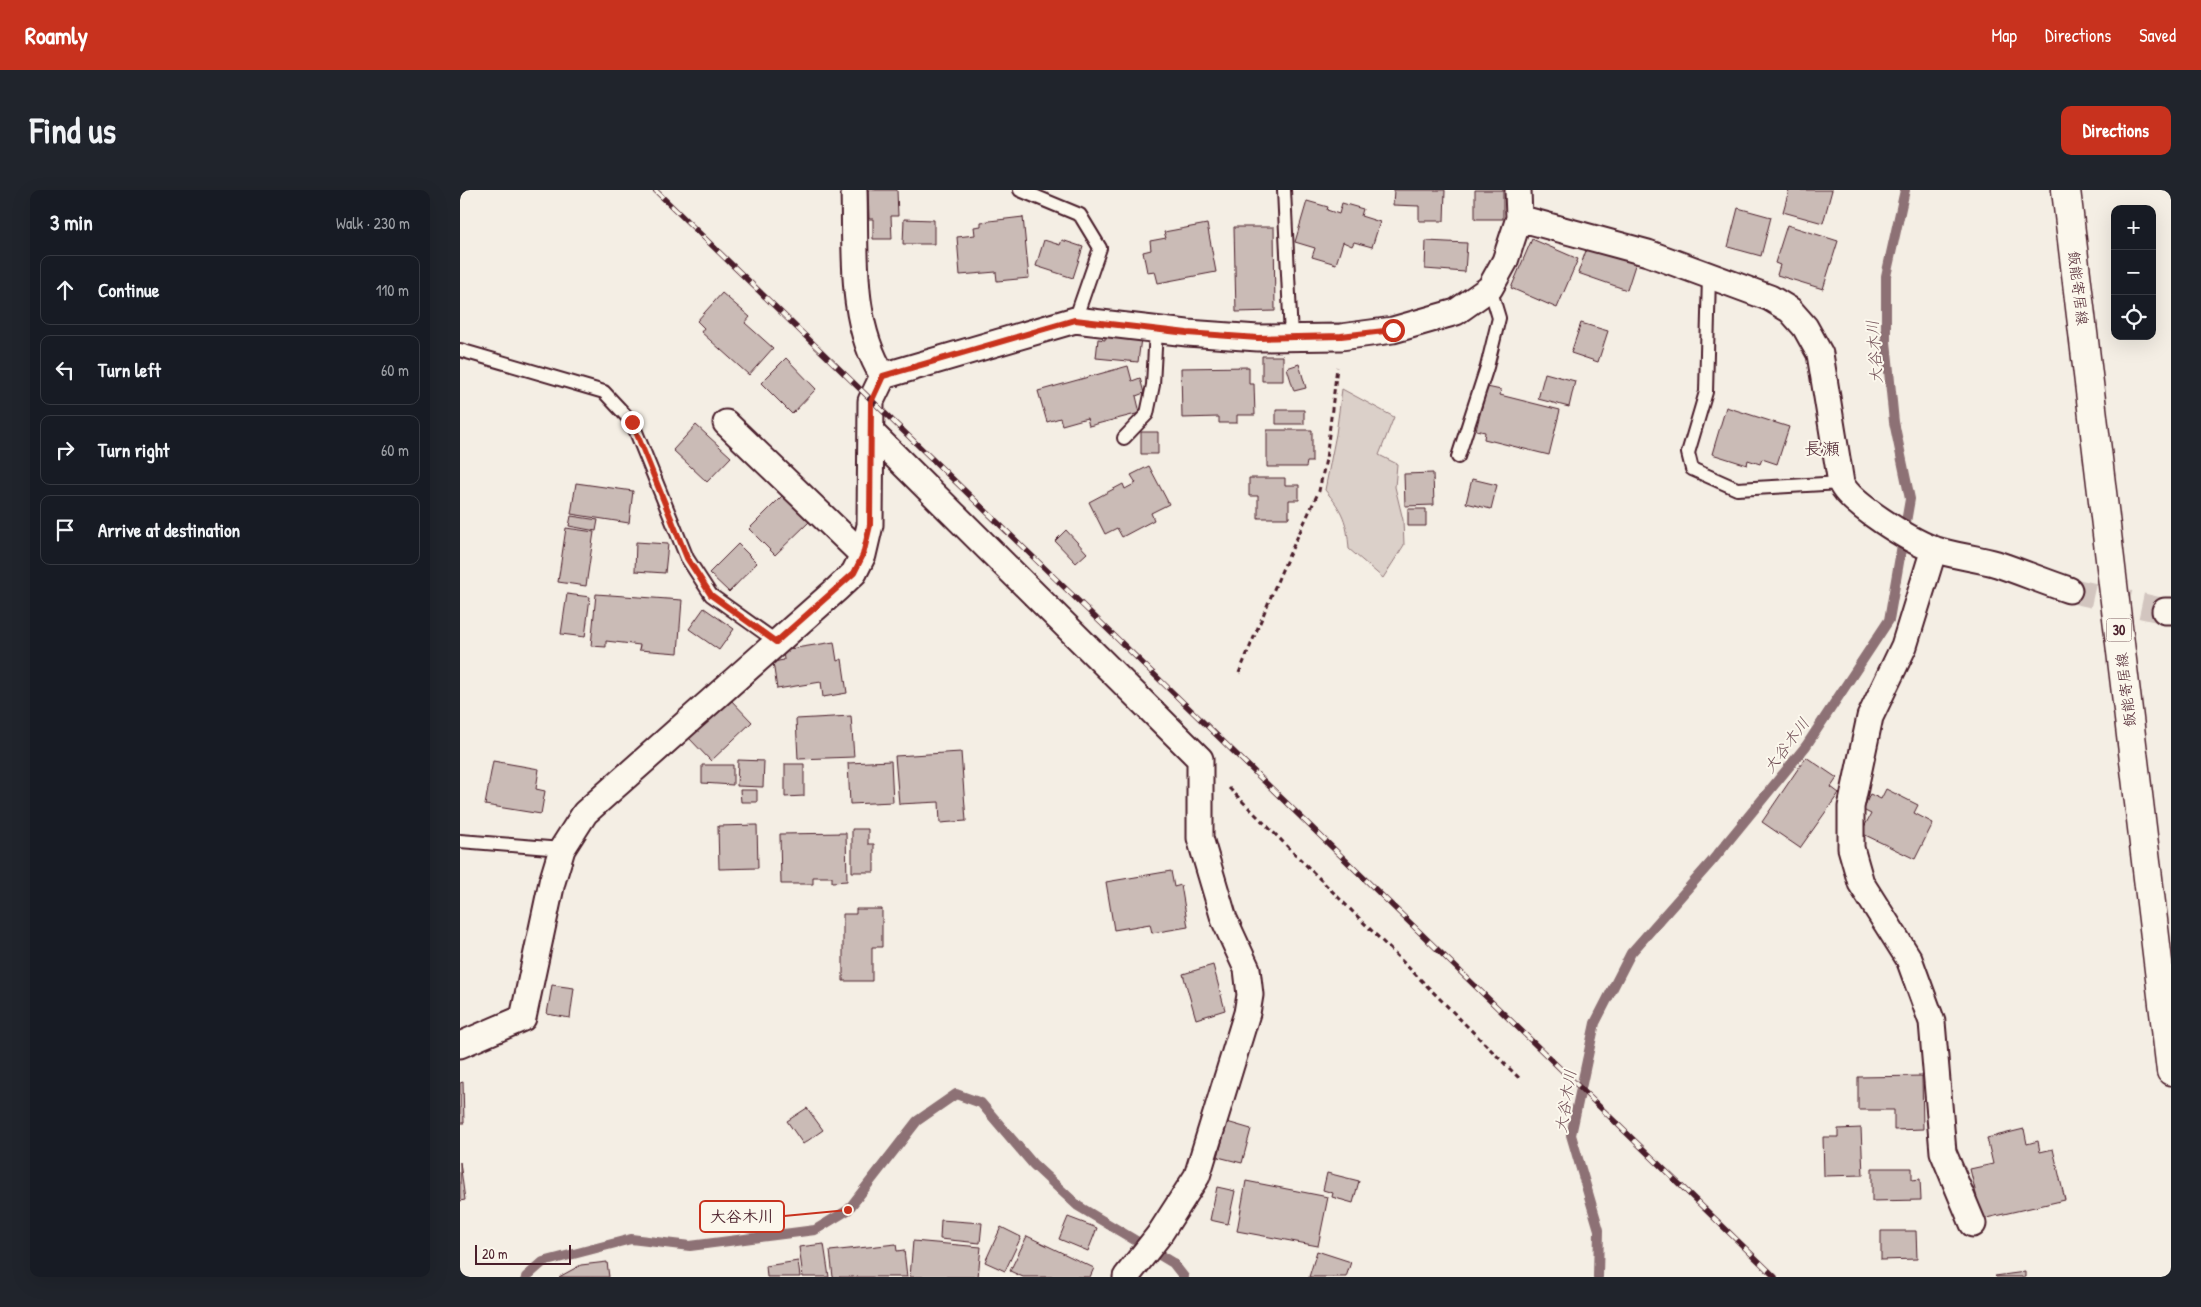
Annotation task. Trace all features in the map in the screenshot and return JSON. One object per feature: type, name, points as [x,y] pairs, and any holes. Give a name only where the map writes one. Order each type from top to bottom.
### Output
[{"type":"main road","name":"飯能寄居線","points":[[2066,190],[2171,1071]]},
{"type":"street","points":[[854,190],[860,318],[870,356],[883,376]]},
{"type":"street","points":[[460,1045],[523,1018],[552,882],[562,849],[585,813],[854,573],[863,555],[870,525],[871,402],[883,376],[1075,320],[1156,330],[1258,338],[1341,336],[1393,330],[1456,312],[1490,288],[1505,261],[1519,218],[1518,190]]},
{"type":"street","points":[[1519,218],[1648,253],[1770,298],[1790,310],[1805,328],[1820,354],[1841,483],[1844,490],[1870,512],[1927,546],[1996,564],[2069,590]]},
{"type":"street","points":[[726,423],[863,555]]},
{"type":"street","points":[[871,432],[1200,759],[1200,838],[1224,919],[1247,969],[1250,995],[1247,1013],[1197,1176],[1159,1235],[1126,1277]]},
{"type":"street","points":[[1927,546],[1904,646],[1870,717],[1851,807],[1850,848],[1861,884],[1908,959],[1932,1022],[1943,1152],[1972,1224]]},
{"type":"lane","points":[[1020,190],[1080,215],[1100,248],[1075,320]]},
{"type":"lane","points":[[1284,190],[1291,336]]},
{"type":"lane","points":[[1709,276],[1706,392],[1688,453],[1692,469],[1737,489],[1841,483]]},
{"type":"lane","points":[[1458,457],[1487,367],[1499,318],[1490,288]]},
{"type":"lane","points":[[1124,438],[1147,414],[1153,385],[1156,330]]},
{"type":"lane","points":[[460,350],[604,392],[632,422],[687,558],[711,595],[776,642]]},
{"type":"lane","points":[[460,842],[562,849]]},
{"type":"path","points":[[1239,673],[1282,570],[1319,491],[1326,459],[1341,336]]},
{"type":"path","points":[[1200,759],[1520,1079]]},
{"type":"shaded area","points":[[1342,389],[1394,417],[1379,455],[1397,464],[1395,487],[1403,520],[1404,545],[1383,578],[1349,549],[1343,517],[1325,490],[1336,434]]},
{"type":"building","points":[[868,190],[897,190],[898,216],[891,216],[892,239],[873,239],[873,219],[869,219]]},
{"type":"building","points":[[1394,190],[1445,190],[1444,221],[1419,221],[1419,206],[1393,205]]},
{"type":"building","points":[[1475,190],[1503,190],[1503,219],[1475,219]]},
{"type":"building","points":[[1789,190],[1832,190],[1823,223],[1783,212]]},
{"type":"building","points":[[1307,201],[1328,207],[1327,210],[1339,214],[1342,203],[1363,209],[1361,216],[1380,222],[1372,247],[1354,242],[1352,246],[1343,242],[1336,264],[1312,257],[1315,248],[1295,242]]},
{"type":"building","points":[[1738,208],[1771,217],[1761,256],[1728,247]]},
{"type":"building","points":[[1023,217],[1029,278],[997,281],[996,272],[960,275],[957,237],[975,235],[974,227],[981,226],[981,222]]},
{"type":"building","points":[[904,219],[934,220],[934,244],[903,244]]},
{"type":"building","points":[[1207,224],[1216,272],[1158,283],[1155,271],[1147,272],[1143,252],[1151,250],[1150,241],[1166,238],[1164,232]]},
{"type":"building","points":[[1787,225],[1838,241],[1823,289],[1777,275],[1780,265],[1775,263]]},
{"type":"building","points":[[1234,227],[1274,227],[1275,311],[1236,312]]},
{"type":"building","points":[[1532,239],[1578,259],[1557,308],[1511,288]]},
{"type":"building","points":[[1044,240],[1060,245],[1062,240],[1083,247],[1073,278],[1036,266]]},
{"type":"building","points":[[1426,241],[1467,243],[1465,272],[1425,269]]},
{"type":"building","points":[[1588,245],[1636,262],[1627,290],[1578,273]]},
{"type":"building","points":[[722,293],[750,317],[745,323],[773,348],[749,375],[701,332],[704,328],[697,321]]},
{"type":"building","points":[[1581,323],[1608,331],[1598,362],[1571,353]]},
{"type":"building","points":[[1105,334],[1141,338],[1138,362],[1096,358],[1098,339],[1105,340]]},
{"type":"building","points":[[1262,356],[1283,356],[1283,381],[1262,381]]},
{"type":"building","points":[[786,358],[816,389],[792,414],[761,383]]},
{"type":"building","points":[[1299,364],[1306,388],[1294,391],[1287,368]]},
{"type":"building","points":[[1128,366],[1132,381],[1140,378],[1144,393],[1136,396],[1140,413],[1089,426],[1087,418],[1062,425],[1060,418],[1047,422],[1038,391]]},
{"type":"building","points":[[1249,367],[1249,384],[1254,384],[1255,415],[1237,415],[1237,423],[1219,423],[1219,417],[1182,418],[1181,368]]},
{"type":"building","points":[[1545,373],[1575,381],[1569,407],[1538,399]]},
{"type":"building","points":[[1487,387],[1501,390],[1500,395],[1560,410],[1549,455],[1484,439],[1485,432],[1476,430]]},
{"type":"building","points":[[1726,407],[1789,427],[1777,464],[1762,459],[1760,464],[1748,460],[1747,465],[1712,454]]},
{"type":"building","points":[[1276,410],[1304,410],[1304,424],[1276,424]]},
{"type":"building","points":[[696,425],[731,457],[707,482],[673,450]]},
{"type":"building","points":[[1267,430],[1312,430],[1312,462],[1307,462],[1306,467],[1267,467]]},
{"type":"building","points":[[1141,432],[1158,432],[1158,454],[1141,454]]},
{"type":"building","points":[[1149,466],[1169,504],[1151,513],[1154,520],[1122,537],[1117,528],[1105,534],[1089,502],[1123,484],[1125,489],[1136,483],[1131,475]]},
{"type":"building","points":[[1433,473],[1434,505],[1405,506],[1404,474]]},
{"type":"building","points":[[1249,478],[1285,478],[1285,485],[1299,485],[1299,500],[1289,500],[1289,518],[1258,518],[1258,496],[1249,496]]},
{"type":"building","points":[[1472,479],[1497,485],[1491,509],[1466,503]]},
{"type":"building","points":[[576,483],[633,491],[629,523],[571,514]]},
{"type":"building","points":[[783,495],[809,522],[775,555],[749,529]]},
{"type":"building","points":[[1408,509],[1426,509],[1426,526],[1408,526]]},
{"type":"building","points":[[571,516],[598,520],[596,531],[569,526]]},
{"type":"building","points":[[566,528],[594,532],[586,586],[558,582]]},
{"type":"building","points":[[1066,530],[1087,553],[1076,563],[1055,541]]},
{"type":"building","points":[[636,542],[668,544],[665,573],[635,571]]},
{"type":"building","points":[[738,544],[757,563],[729,592],[709,573]]},
{"type":"building","points":[[567,594],[590,597],[585,637],[561,634]]},
{"type":"building","points":[[596,594],[682,600],[678,653],[639,650],[640,645],[606,641],[606,647],[591,646]]},
{"type":"building","points":[[704,608],[734,629],[719,650],[689,629]]},
{"type":"building","points":[[834,642],[837,661],[842,659],[847,693],[823,697],[821,682],[777,689],[773,662],[784,660],[783,650]]},
{"type":"building","points":[[729,698],[752,722],[711,761],[688,737]]},
{"type":"building","points":[[851,716],[854,757],[798,759],[796,719]]},
{"type":"building","points":[[961,752],[966,821],[940,823],[939,802],[899,804],[895,756]]},
{"type":"building","points":[[1806,757],[1837,778],[1831,787],[1839,793],[1800,848],[1762,822]]},
{"type":"building","points":[[738,760],[764,761],[763,787],[737,786]]},
{"type":"building","points":[[493,761],[539,769],[536,789],[545,791],[541,814],[485,805]]},
{"type":"building","points":[[891,761],[893,802],[850,804],[848,763]]},
{"type":"building","points":[[785,764],[804,764],[804,796],[785,797]]},
{"type":"building","points":[[702,765],[733,765],[733,785],[702,783]]},
{"type":"building","points":[[1886,789],[1918,805],[1914,813],[1933,823],[1915,859],[1861,833],[1871,814],[1863,810],[1870,794],[1881,799]]},
{"type":"building","points":[[740,790],[757,790],[757,802],[741,802]]},
{"type":"building","points":[[757,825],[758,868],[719,869],[718,826]]},
{"type":"building","points":[[852,829],[868,829],[868,844],[874,844],[874,872],[852,872]]},
{"type":"building","points":[[846,833],[847,881],[832,882],[832,877],[813,877],[813,884],[781,884],[780,834]]},
{"type":"building","points":[[1171,871],[1174,887],[1181,885],[1188,927],[1152,933],[1150,924],[1114,930],[1106,882]]},
{"type":"building","points":[[856,909],[882,909],[882,947],[872,947],[872,981],[843,981],[843,914],[856,914]]},
{"type":"building","points":[[1213,965],[1225,1010],[1196,1019],[1183,974]]},
{"type":"building","points":[[552,985],[574,988],[570,1018],[547,1014]]},
{"type":"building","points":[[1922,1076],[1923,1129],[1894,1130],[1894,1110],[1858,1110],[1858,1077]]},
{"type":"building","points":[[463,1082],[464,1123],[460,1123],[460,1083]]},
{"type":"building","points":[[807,1108],[823,1130],[803,1144],[787,1121]]},
{"type":"building","points":[[1227,1122],[1251,1129],[1242,1163],[1218,1157]]},
{"type":"building","points":[[1861,1128],[1863,1175],[1824,1176],[1823,1137],[1838,1137],[1838,1129]]},
{"type":"building","points":[[2024,1129],[2027,1144],[2038,1141],[2040,1152],[2053,1149],[2065,1200],[1982,1219],[1970,1169],[1993,1164],[1987,1138]]},
{"type":"building","points":[[460,1162],[465,1200],[460,1201]]},
{"type":"building","points":[[1872,1168],[1912,1168],[1912,1180],[1920,1179],[1921,1200],[1872,1201]]},
{"type":"building","points":[[1327,1173],[1359,1181],[1353,1203],[1332,1197],[1333,1193],[1323,1190]]},
{"type":"building","points":[[1246,1181],[1328,1197],[1318,1246],[1237,1231]]},
{"type":"building","points":[[1217,1187],[1235,1191],[1228,1224],[1210,1220]]},
{"type":"building","points":[[1068,1217],[1097,1228],[1088,1251],[1059,1239]]},
{"type":"building","points":[[941,1220],[982,1223],[980,1243],[940,1239]]},
{"type":"building","points":[[1001,1227],[1021,1237],[1005,1271],[985,1262]]},
{"type":"building","points":[[1881,1231],[1916,1231],[1917,1259],[1881,1260]]},
{"type":"building","points":[[1027,1236],[1094,1268],[1090,1277],[1023,1277],[1010,1271]]},
{"type":"building","points":[[913,1241],[981,1247],[978,1277],[910,1277]]},
{"type":"building","points":[[824,1244],[829,1277],[803,1277],[799,1247]]},
{"type":"building","points":[[896,1244],[897,1251],[904,1250],[907,1277],[833,1277],[830,1251]]},
{"type":"building","points":[[1317,1251],[1351,1262],[1346,1277],[1309,1277]]},
{"type":"building","points":[[798,1261],[800,1277],[767,1277],[766,1266]]},
{"type":"building","points":[[607,1262],[609,1277],[559,1277],[581,1265]]},
{"type":"building","points":[[2025,1272],[2025,1277],[1995,1276]]},
{"type":"waterway","name":"大谷木川","points":[[1598,1277],[1599,1230],[1571,1135],[1595,1023],[1631,953],[1712,861],[1806,746],[1889,620],[1910,499],[1894,422],[1886,341],[1886,276],[1905,190]]},
{"type":"waterway","name":"大谷木川","points":[[526,1277],[543,1262],[631,1239],[690,1246],[815,1230],[848,1210],[917,1121],[956,1094],[981,1103],[1033,1164],[1078,1206],[1173,1263],[1184,1277]]},
{"type":"tunnel","points":[[2069,590],[2165,611]]},
{"type":"railway","points":[[655,190],[1775,1277]]},
{"type":"place","name":"大谷木川","points":[[848,1210]]},
{"type":"district","name":"長瀬","points":[[1822,449]]},
{"type":"route","points":[[632,422],[687,558],[711,595],[776,642],[854,573],[863,555],[870,525],[871,402],[883,376],[1052,325],[1075,320],[1187,333],[1258,338],[1341,336],[1393,330]]}]
